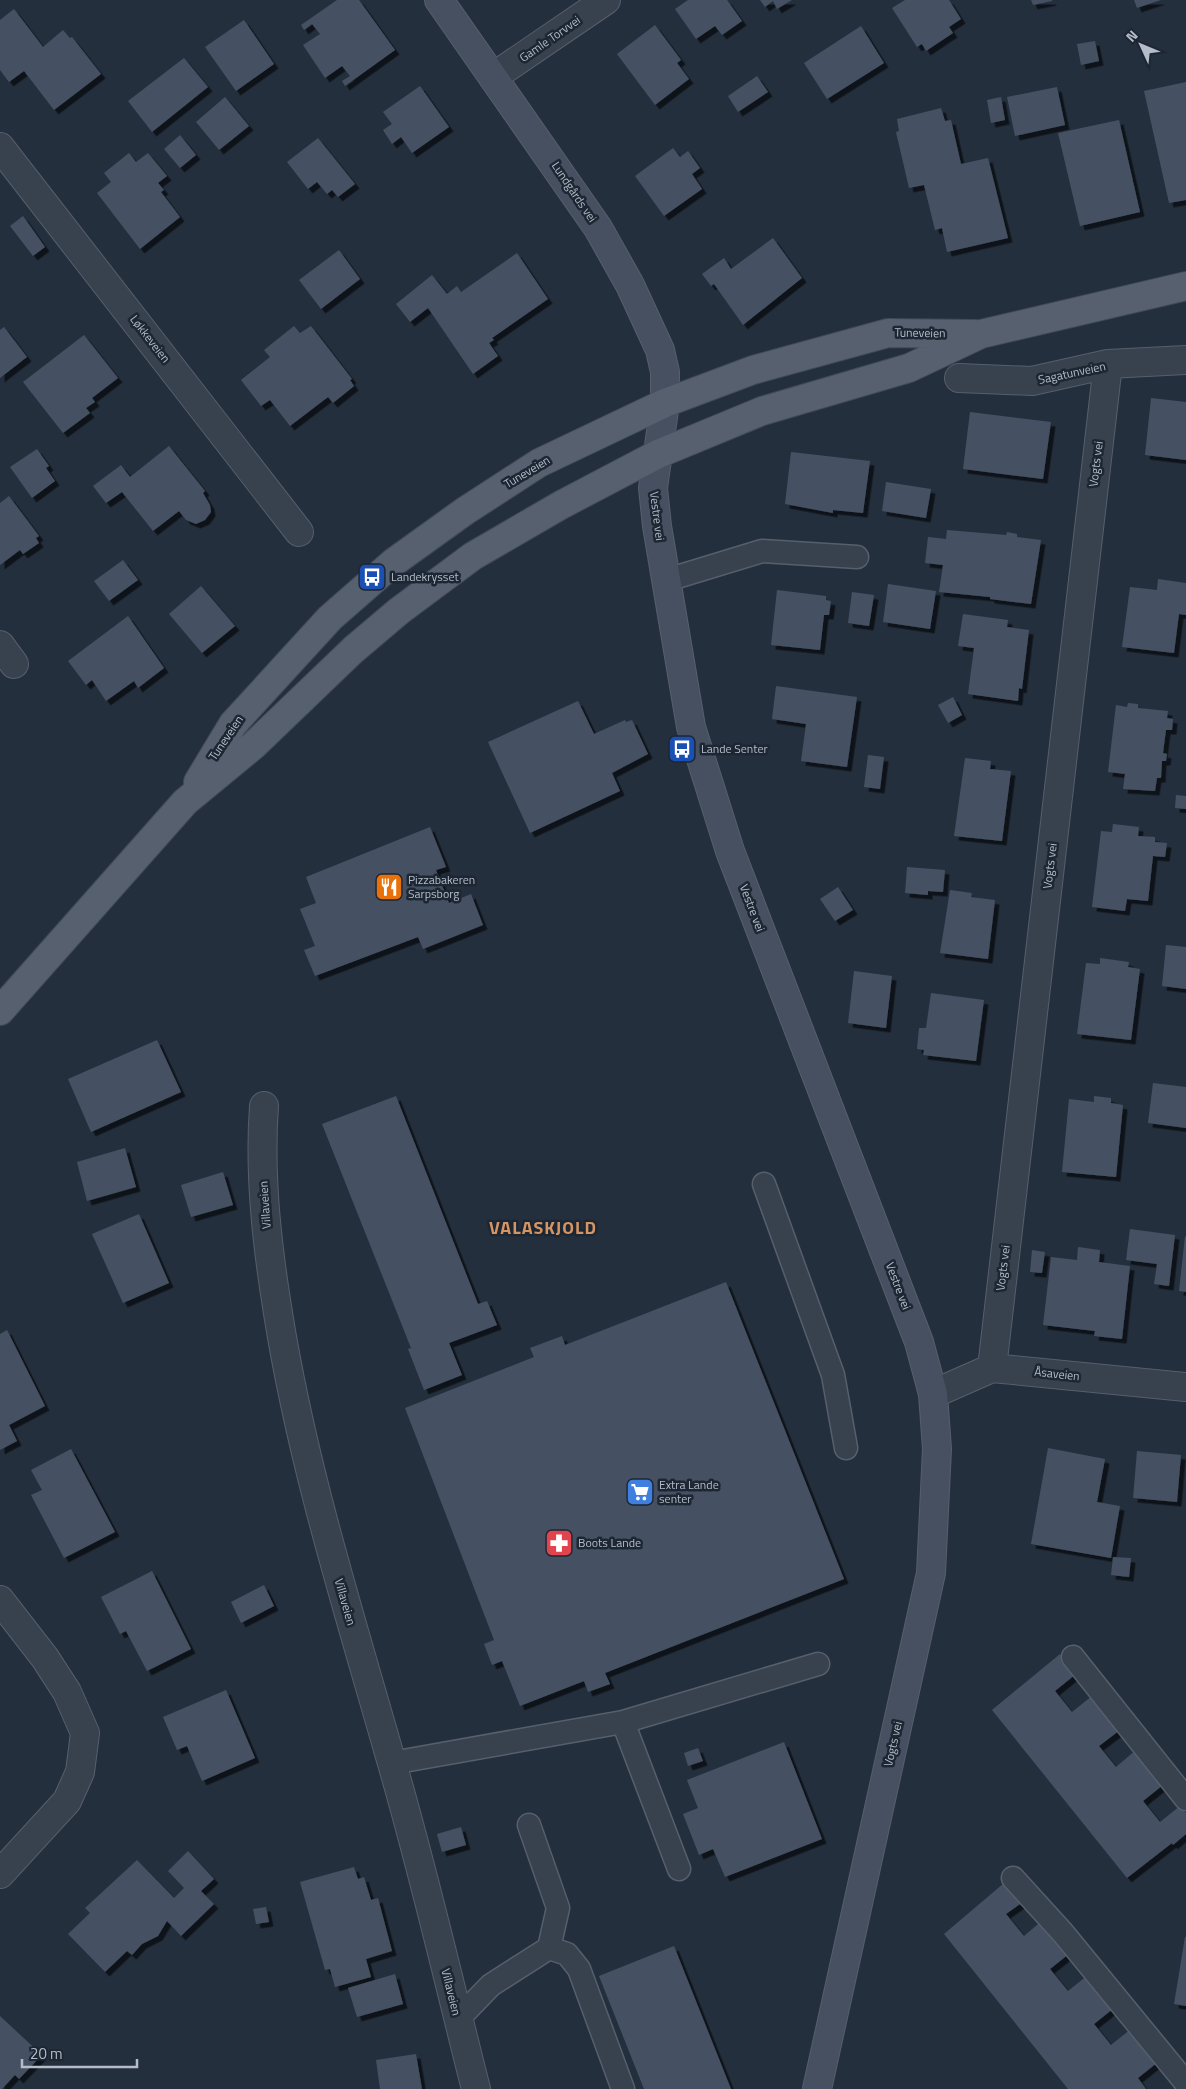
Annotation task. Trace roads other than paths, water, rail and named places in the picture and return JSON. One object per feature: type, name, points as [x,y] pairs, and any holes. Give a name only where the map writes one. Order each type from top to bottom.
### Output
[{"type":"main road","name":"Tuneveien","points":[[185,802],[254,745],[352,650],[398,611],[466,562],[561,505],[658,454],[762,411],[909,368],[981,334],[1186,286]]},
{"type":"main road","name":"Tuneveien","points":[[0,1011],[185,802],[240,717],[330,618],[394,562],[465,511],[539,463],[665,403],[754,370],[888,333],[981,334]]},
{"type":"street","name":"Lundgårds vei","points":[[439,0],[598,228],[630,285],[660,350],[665,372],[665,403]]},
{"type":"street","name":"Gamle Torvvei","points":[[493,77],[606,0]]},
{"type":"street","name":"Løkkeveien","points":[[0,147],[299,532]]},
{"type":"street","name":"Sagatunveien","points":[[959,378],[1032,381],[1108,364],[1186,360]]},
{"type":"street","name":"Vogts vei","points":[[992,1368],[1108,364]]},
{"type":"street","name":"Vestre vei","points":[[665,403],[653,488],[657,526],[691,727],[730,851],[919,1342],[933,1394]]},
{"type":"street","name":"Villaveien","points":[[264,1106],[261,1144],[268,1254],[289,1382],[332,1560],[392,1764],[476,2089]]},
{"type":"street","name":"Åsaveien","points":[[933,1394],[992,1368],[1186,1386]]},
{"type":"street","name":"Vogts vei","points":[[817,2089],[931,1573],[937,1449],[933,1394]]},
{"type":"street","points":[[0,1600],[45,1658],[67,1692],[85,1733],[80,1772],[67,1801],[0,1874]]},
{"type":"lane","points":[[667,580],[762,552],[857,557]]},
{"type":"lane","points":[[764,1184],[833,1375],[846,1448]]},
{"type":"lane","points":[[1073,1657],[1186,1799]]},
{"type":"lane","points":[[392,1764],[623,1722],[818,1664]]},
{"type":"lane","points":[[623,1722],[679,1869]]},
{"type":"lane","points":[[458,2019],[491,1985],[549,1948],[558,1908],[529,1825]]},
{"type":"lane","points":[[1013,1878],[1062,1933],[1186,2083]]},
{"type":"lane","points":[[549,1948],[567,1954],[579,1969],[623,2089]]},
{"type":"place","name":"Landekrysset","points":[[372,577]]},
{"type":"place","name":"Lande Senter","points":[[682,749]]},
{"type":"place","name":"Pizzabakeren Sarpsborg","points":[[389,887]]},
{"type":"place","name":"Extra Lande senter","points":[[640,1492]]},
{"type":"place","name":"Boots Lande","points":[[559,1543]]},
{"type":"district","name":"VALASKJOLD","points":[[543,1228]]}]
